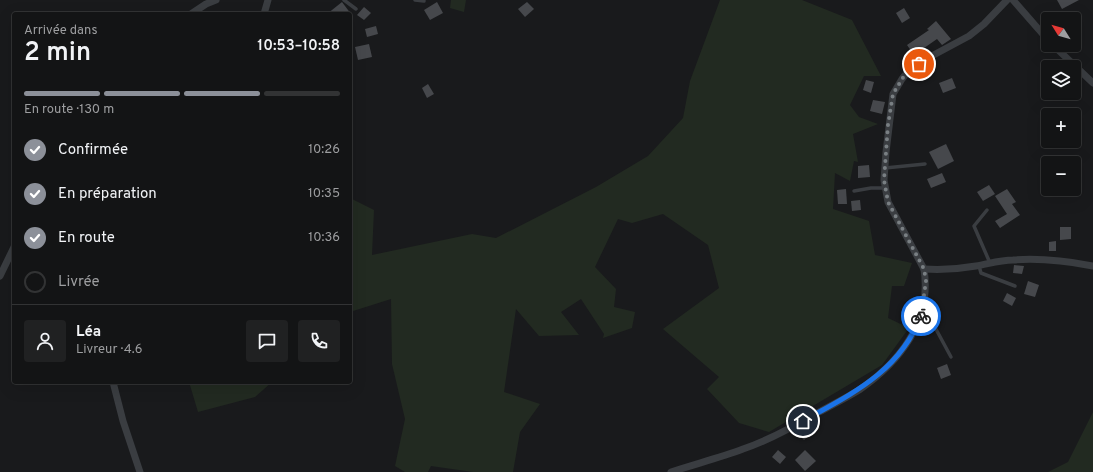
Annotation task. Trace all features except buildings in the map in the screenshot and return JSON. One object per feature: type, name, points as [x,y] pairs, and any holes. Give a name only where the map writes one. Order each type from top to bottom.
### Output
[{"type":"street","points":[[194,12],[206,4],[216,0]]},
{"type":"street","points":[[265,12],[268,0]]},
{"type":"street","points":[[671,472],[743,450],[763,442],[858,390],[883,371],[901,352],[916,328],[922,313],[926,281],[924,269],[888,202],[884,180],[888,125],[893,94],[910,69],[969,36],[984,24],[1007,0]]},
{"type":"street","points":[[1013,0],[1041,32]]},
{"type":"street","points":[[1060,52],[1093,83]]},
{"type":"street","points":[[0,276],[12,251]]},
{"type":"street","points":[[924,269],[937,270],[979,266],[1013,260],[1056,261],[1093,266]]},
{"type":"street","points":[[926,281],[937,270]]},
{"type":"street","points":[[114,384],[123,421],[140,472]]},
{"type":"lane","points":[[344,0],[356,10]]},
{"type":"lane","points":[[415,0],[424,2]]},
{"type":"lane","points":[[885,168],[925,164]]},
{"type":"lane","points":[[854,191],[871,188],[886,188]]},
{"type":"lane","points":[[987,210],[974,226],[990,263]]},
{"type":"lane","points":[[979,266],[981,273],[1015,286]]},
{"type":"lane","points":[[923,305],[951,356]]},
{"type":"shaded area","points":[[451,0],[466,0],[464,12],[450,8]]},
{"type":"shaded area","points":[[720,0],[802,0],[852,20],[881,76],[864,76],[850,105],[859,117],[878,124],[853,134],[858,162],[854,161],[850,181],[835,173],[833,209],[869,221],[875,255],[912,263],[904,286],[892,286],[888,318],[909,328],[882,365],[769,432],[739,423],[707,389],[719,377],[663,329],[719,288],[708,245],[663,214],[632,223],[618,219],[595,267],[616,289],[614,307],[635,312],[632,328],[603,338],[604,334],[581,299],[561,312],[579,335],[539,336],[516,309],[504,392],[540,404],[520,432],[513,472],[473,472],[431,466],[428,472],[405,472],[395,466],[405,419],[392,364],[391,299],[352,311],[352,199],[374,210],[372,255],[472,234],[496,238],[596,187],[648,156],[683,118],[690,81]]},
{"type":"shaded area","points":[[190,384],[270,384],[255,397],[198,412]]},
{"type":"shaded area","points":[[1093,412],[1093,472],[1048,472],[1068,462]]},
{"type":"way so far","points":[[919,64],[910,69],[893,94],[888,125],[884,180],[888,202],[896,220],[924,269],[926,281],[921,316]]},
{"type":"route","points":[[803,421],[858,390],[883,371],[901,352],[916,328],[921,316]]}]
